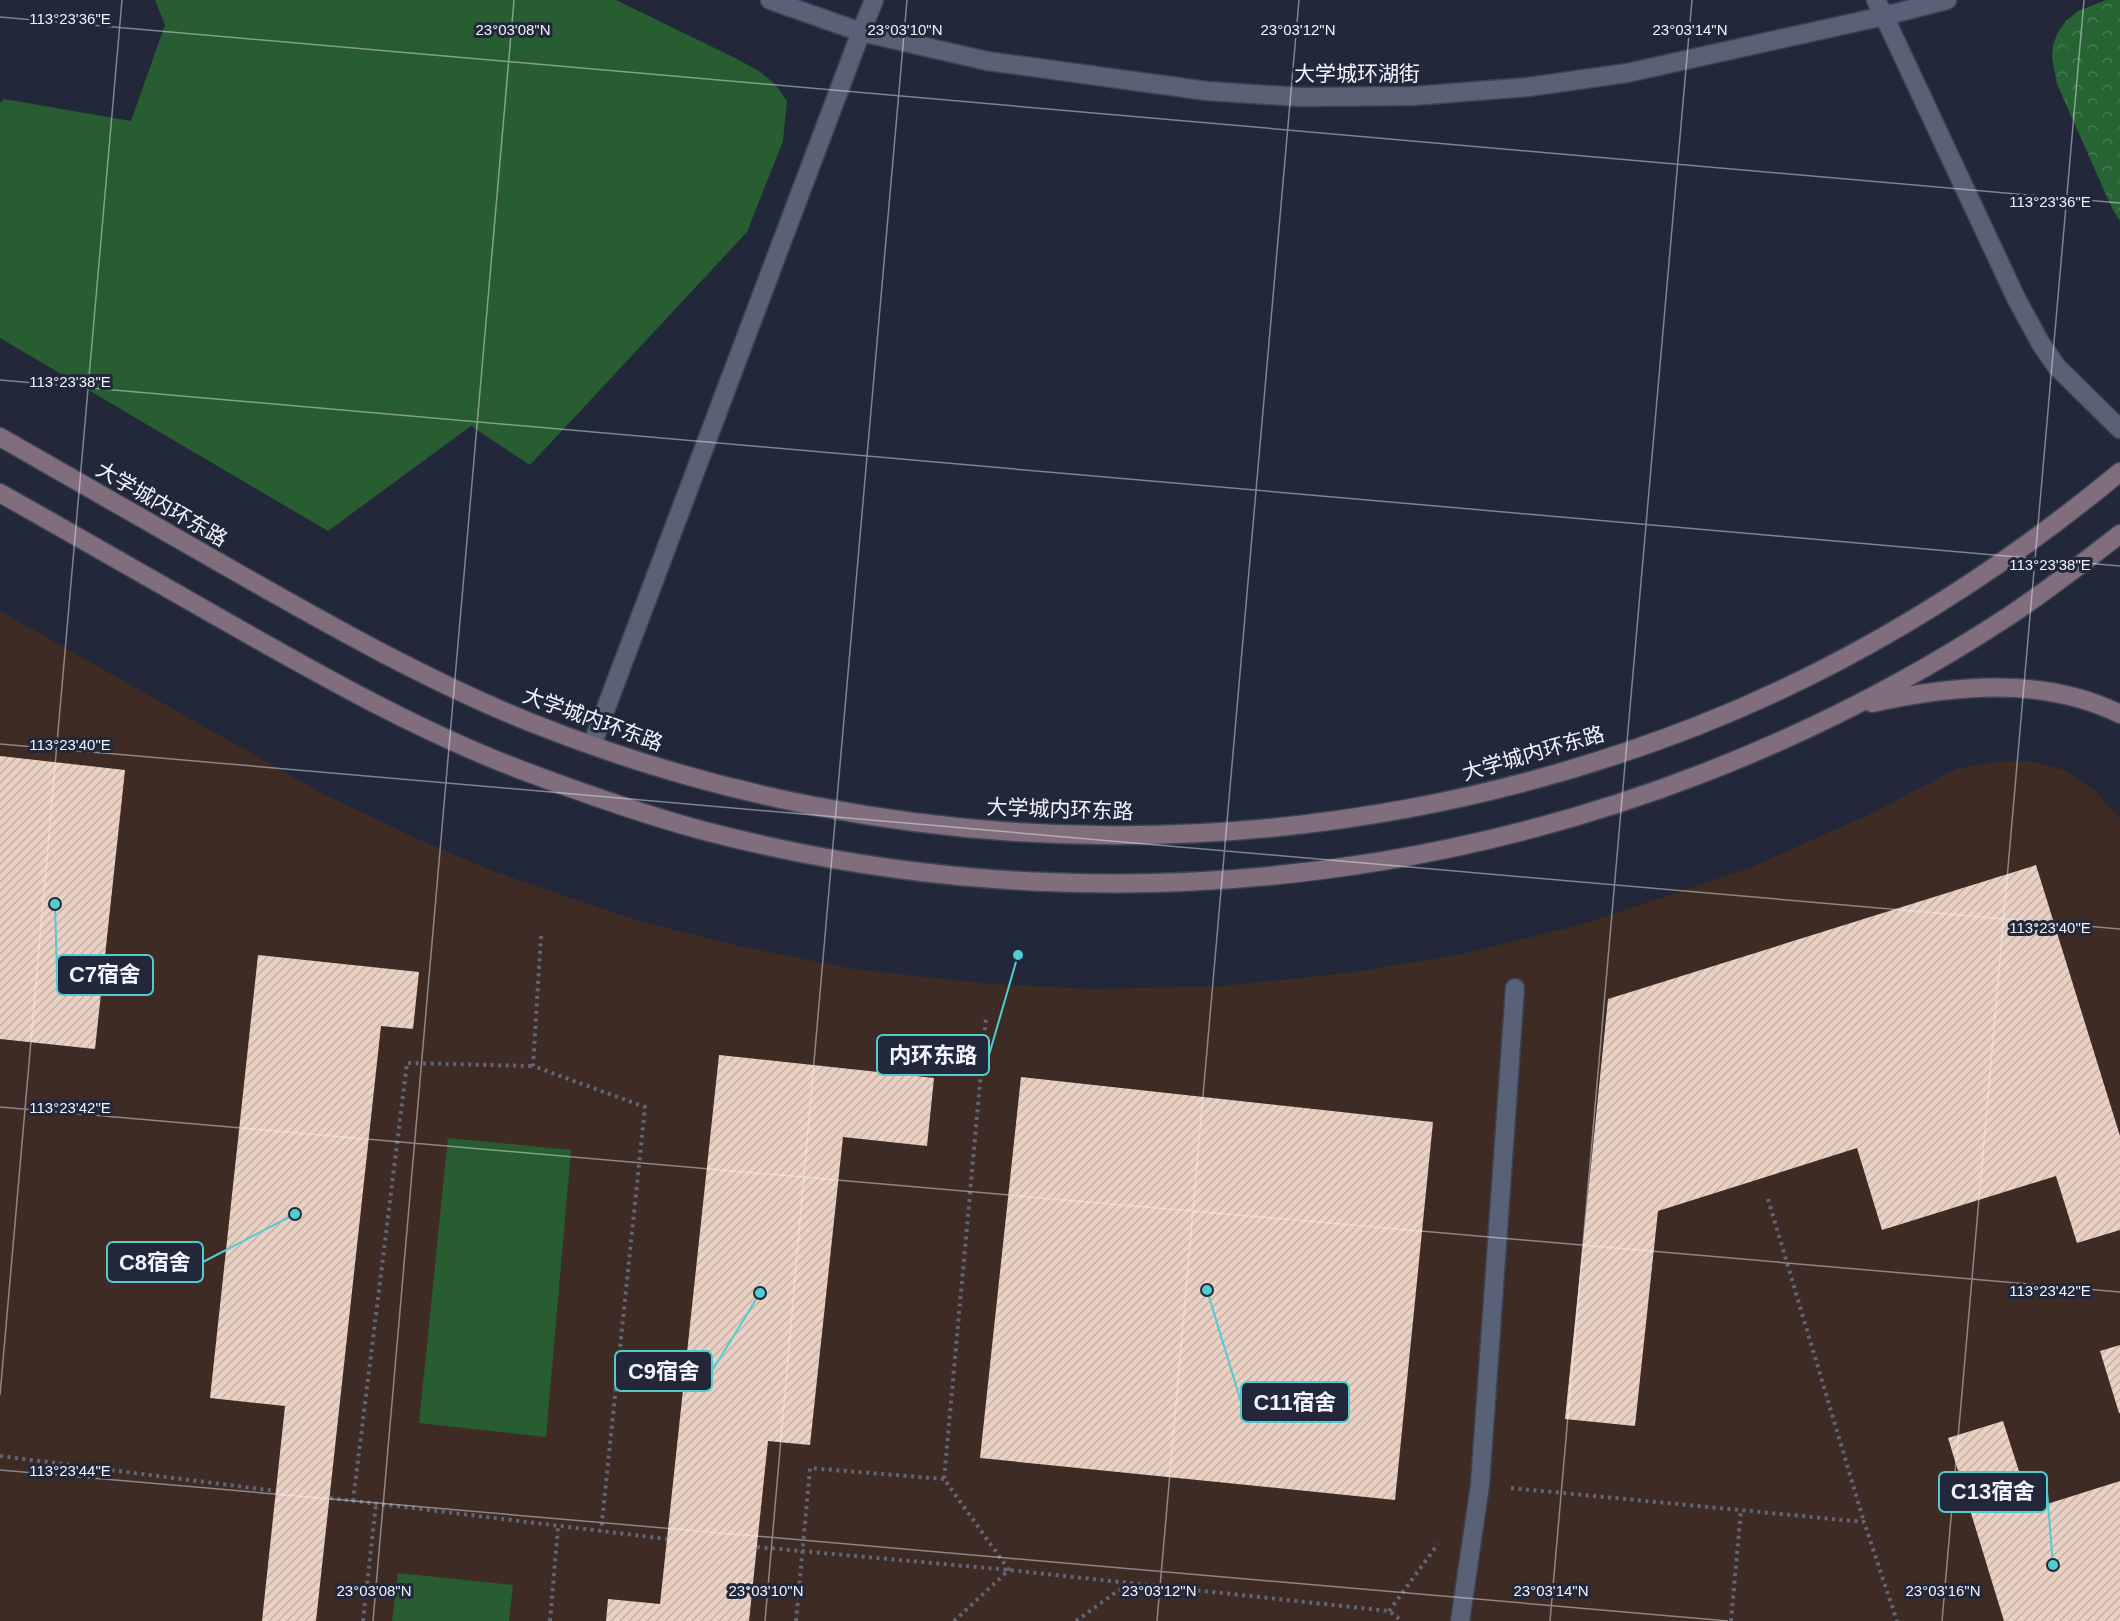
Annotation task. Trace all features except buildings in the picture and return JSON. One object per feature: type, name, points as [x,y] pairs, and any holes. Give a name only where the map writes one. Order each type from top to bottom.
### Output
[{"type":"main road","name":"大学城内环东路","points":[[0,437],[338,630],[411,668],[527,721],[592,745],[712,783],[783,800],[921,823],[1025,834],[1104,836],[1181,834],[1314,824],[1380,814],[1501,788],[1557,772],[1698,725],[1771,693],[1889,633],[1974,581],[2032,541],[2120,472]]},
{"type":"main road","points":[[0,493],[316,672],[389,711],[509,766],[588,795],[699,829],[829,858],[915,871],[1022,882],[1183,883],[1270,877],[1388,861],[1513,835],[1636,798],[1715,770],[1791,737],[1912,675],[2010,615],[2061,580],[2120,534]]},
{"type":"main road","points":[[1849,708],[1910,695],[1960,689],[2014,687],[2060,693],[2104,706],[2120,714]]},
{"type":"street","name":"大学城环湖街","points":[[770,0],[861,32],[987,61],[1207,91],[1301,97],[1413,96],[1528,87],[1627,73],[1880,8],[1947,0]]},
{"type":"street","points":[[592,745],[874,0]]},
{"type":"street","points":[[1880,8],[2017,300],[2041,344],[2057,367],[2120,429]]},
{"type":"street","points":[[1460,1621],[1480,1485],[1515,988]]},
{"type":"path","points":[[533,1066],[541,936]]},
{"type":"path","points":[[986,1017],[944,1479],[1009,1570]]},
{"type":"path","points":[[353,1501],[407,1063],[533,1066],[645,1107],[601,1531]]},
{"type":"path","points":[[1768,1199],[1864,1522],[1897,1621]]},
{"type":"path","points":[[0,1456],[276,1491]]},
{"type":"path","points":[[796,1621],[810,1468],[944,1479]]},
{"type":"path","points":[[1480,1485],[1864,1522]]},
{"type":"path","points":[[330,1498],[667,1539]]},
{"type":"path","points":[[363,1621],[376,1504]]},
{"type":"path","points":[[1731,1621],[1741,1510]]},
{"type":"path","points":[[549,1621],[558,1527]]},
{"type":"path","points":[[1389,1611],[1438,1543]]},
{"type":"path","points":[[757,1547],[1009,1570],[1389,1611],[1402,1621]]},
{"type":"path","points":[[954,1621],[1009,1570]]},
{"type":"path","points":[[1076,1621],[1127,1584]]},
{"type":"shaded area","points":[[0,611],[323,794],[424,842],[495,872],[636,920],[734,945],[853,969],[978,983],[1093,989],[1224,986],[1347,973],[1458,955],[1580,925],[1750,868],[1870,814],[1956,769],[1994,762],[2029,761],[2064,770],[2093,789],[2120,818],[2120,1621],[0,1621]]},
{"type":"green space","points":[[155,0],[616,0],[735,58],[759,71],[775,84],[787,101],[783,141],[747,232],[530,465],[471,426],[328,531],[0,338],[0,103],[4,99],[131,121],[165,25]]},
{"type":"green space","points":[[2106,0],[2120,0],[2120,221],[2112,208],[2057,84],[2052,57],[2053,45],[2058,32],[2066,21],[2078,11]]},
{"type":"green space","points":[[448,1138],[571,1150],[546,1437],[419,1423]]},
{"type":"green space","points":[[398,1573],[513,1585],[509,1621],[392,1621]]},
{"type":"place","name":"C7宿舍","points":[[55,904]]},
{"type":"place","name":"内环东路","points":[[1018,955]]},
{"type":"place","name":"C8宿舍","points":[[295,1214]]},
{"type":"place","name":"C11宿舍","points":[[1207,1290]]},
{"type":"place","name":"C9宿舍","points":[[760,1293]]},
{"type":"place","name":"C13宿舍","points":[[2053,1565]]}]
